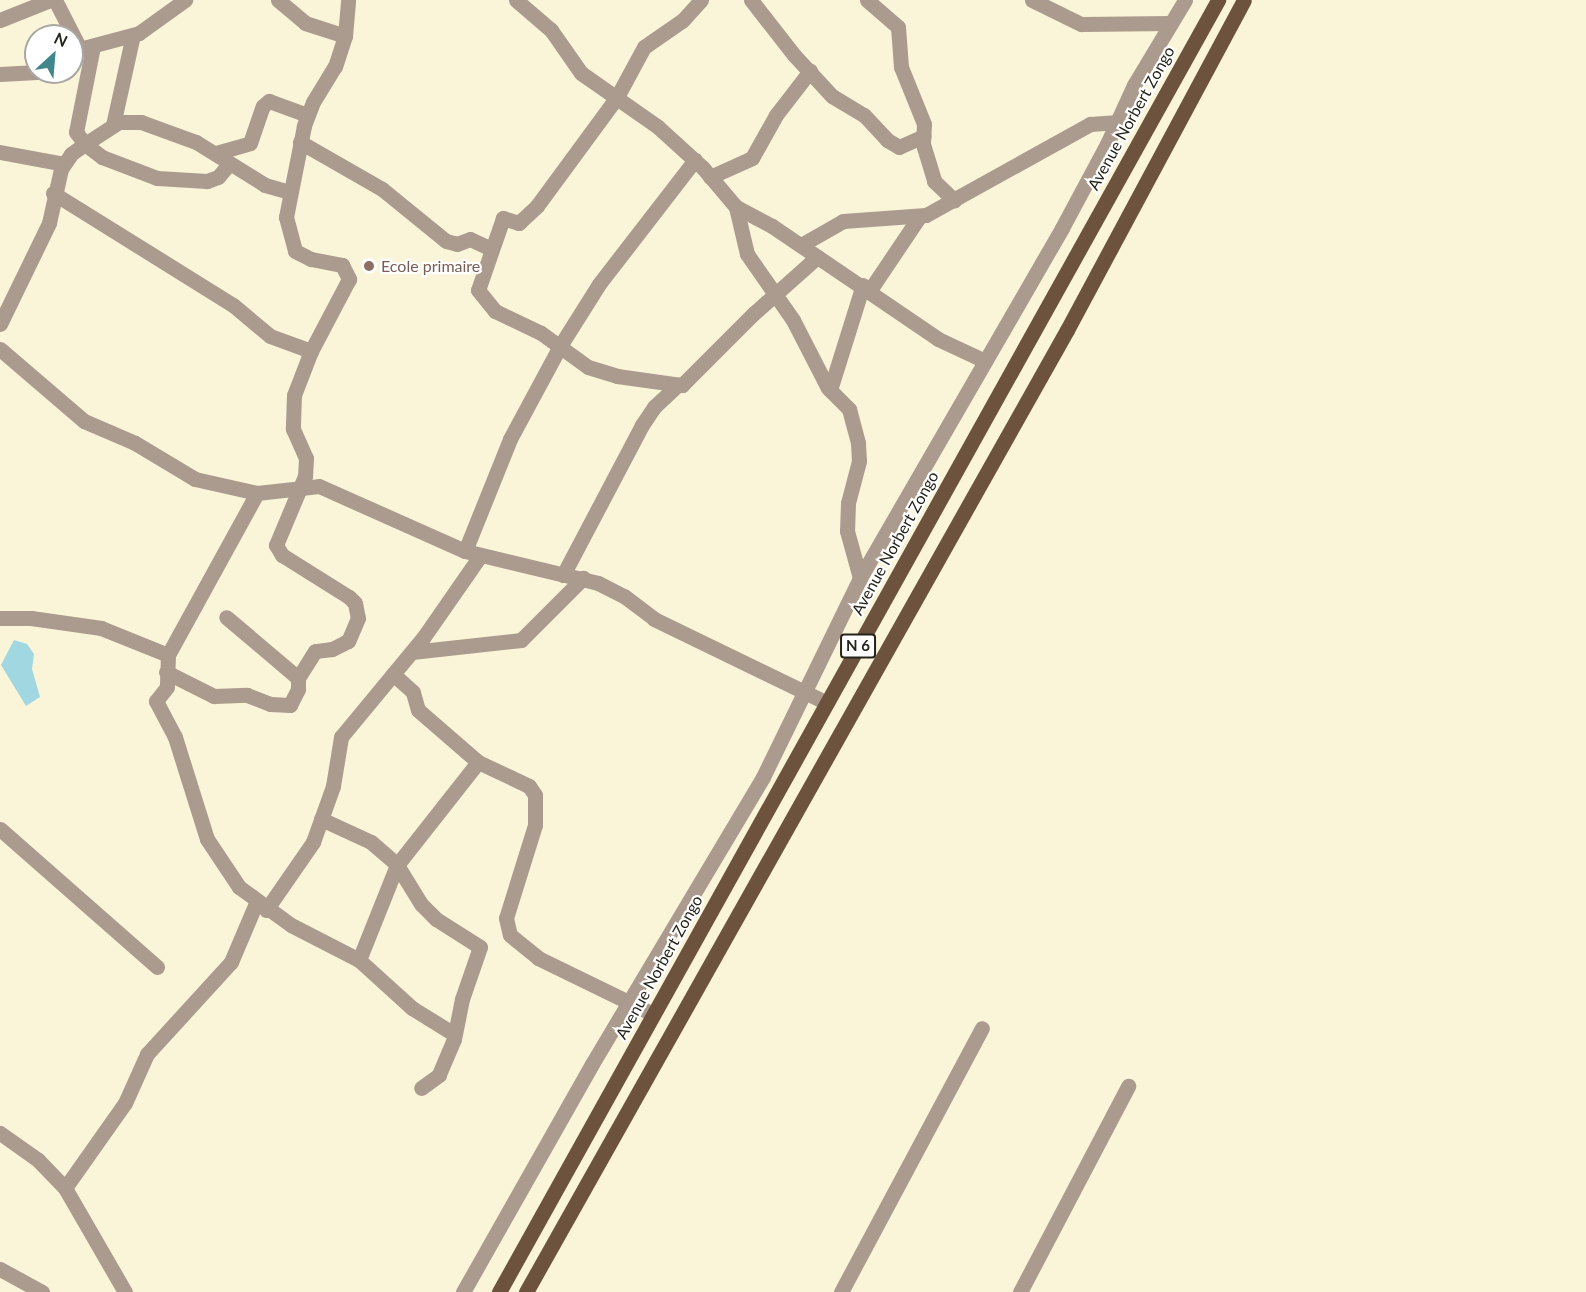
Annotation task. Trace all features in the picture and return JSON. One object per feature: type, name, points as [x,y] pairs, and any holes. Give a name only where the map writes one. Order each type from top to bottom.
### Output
[{"type":"main road","name":"Avenue Norbert Zongo","points":[[499,1292],[1218,0]]},
{"type":"main road","name":"N 6","points":[[526,1292],[1067,330],[1244,0]]},
{"type":"street","points":[[0,20],[50,0]]},
{"type":"street","points":[[55,0],[68,24]]},
{"type":"street","points":[[84,47],[133,35],[153,26],[185,0]]},
{"type":"street","points":[[278,0],[304,23],[345,36]]},
{"type":"street","points":[[166,672],[214,696],[247,694],[283,706],[293,701],[298,678],[315,651],[332,649],[348,641],[356,630],[358,611],[349,597],[279,552],[277,540],[302,485],[306,458],[294,437],[292,411],[297,385],[311,351],[349,279],[342,265],[312,259],[292,247],[286,217],[289,192],[307,115],[335,66],[345,36],[348,0]]},
{"type":"street","points":[[516,0],[551,30],[581,73],[616,97],[695,160],[736,207],[801,245],[939,339],[985,361]]},
{"type":"street","points":[[678,385],[604,373],[579,362],[560,346],[495,311],[478,290],[503,219],[519,223],[530,214],[616,97],[644,47],[682,20],[701,0]]},
{"type":"street","points":[[752,0],[836,100],[864,115],[896,146],[912,144],[924,136]]},
{"type":"street","points":[[867,0],[898,27],[901,67],[924,124],[924,136],[934,180],[954,200]]},
{"type":"street","points":[[1032,0],[1081,24],[1171,23]]},
{"type":"street","points":[[463,1292],[628,1002],[763,777],[802,692],[860,578],[985,361],[1118,122],[1134,85],[1185,0]]},
{"type":"street","points":[[113,125],[133,35]]},
{"type":"street","points":[[710,177],[752,158],[775,117],[810,71]]},
{"type":"street","points":[[0,74],[24,73]]},
{"type":"street","points":[[79,84],[76,132],[85,144],[102,158],[157,178],[207,181],[218,177],[229,164]]},
{"type":"street","points":[[216,153],[250,143],[263,106],[269,101],[307,115]]},
{"type":"street","points":[[0,324],[5,294],[49,223],[53,193],[64,164],[85,144],[113,125],[141,122],[216,153],[229,164],[274,189],[289,192]]},
{"type":"street","points":[[801,245],[843,221],[919,217],[1090,124],[1118,122]]},
{"type":"street","points":[[300,142],[382,189],[446,241],[457,244],[472,239],[491,249]]},
{"type":"street","points":[[0,152],[64,164]]},
{"type":"street","points":[[465,551],[510,439],[560,346],[599,284],[695,160]]},
{"type":"street","points":[[53,193],[233,305],[270,336],[311,351]]},
{"type":"street","points":[[736,207],[744,247],[774,296],[793,320],[830,390],[848,406],[858,443],[847,531],[860,578]]},
{"type":"street","points":[[830,390],[866,288],[919,217]]},
{"type":"street","points":[[564,575],[642,425],[654,407],[678,385],[687,382],[817,257]]},
{"type":"street","points":[[0,349],[84,421],[135,443],[195,479],[256,493],[302,485],[328,488],[465,551],[582,578],[617,591],[654,619],[827,704]]},
{"type":"street","points":[[256,493],[168,655],[167,687],[156,701],[175,738],[207,839],[229,875],[261,906],[359,960],[417,1011],[454,1034]]},
{"type":"street","points":[[65,1188],[124,1103],[147,1054],[231,962],[261,906],[293,875],[321,819],[333,786],[341,737],[412,652],[480,556]]},
{"type":"street","points":[[412,652],[521,640],[582,578]]},
{"type":"street","points":[[226,617],[298,678]]},
{"type":"street","points":[[0,618],[31,618],[101,628],[168,655]]},
{"type":"street","points":[[393,674],[412,692],[418,710],[478,762],[529,786],[535,795],[535,825],[506,918],[510,935],[538,958],[653,1014]]},
{"type":"street","points":[[359,960],[397,865],[478,762]]},
{"type":"street","points":[[321,819],[371,842],[397,865],[428,911],[480,947],[439,1075],[421,1088]]},
{"type":"street","points":[[0,830],[157,967]]},
{"type":"street","points":[[841,1292],[982,1028]]},
{"type":"street","points":[[1020,1292],[1128,1086]]},
{"type":"street","points":[[0,1133],[38,1160],[65,1188],[125,1292]]},
{"type":"street","points":[[0,1269],[42,1292]]},
{"type":"water","points":[[14,640],[27,644],[34,654],[32,669],[40,697],[26,706],[1,665]]},
{"type":"place","name":"Ecole primaire","points":[[369,266]]}]
